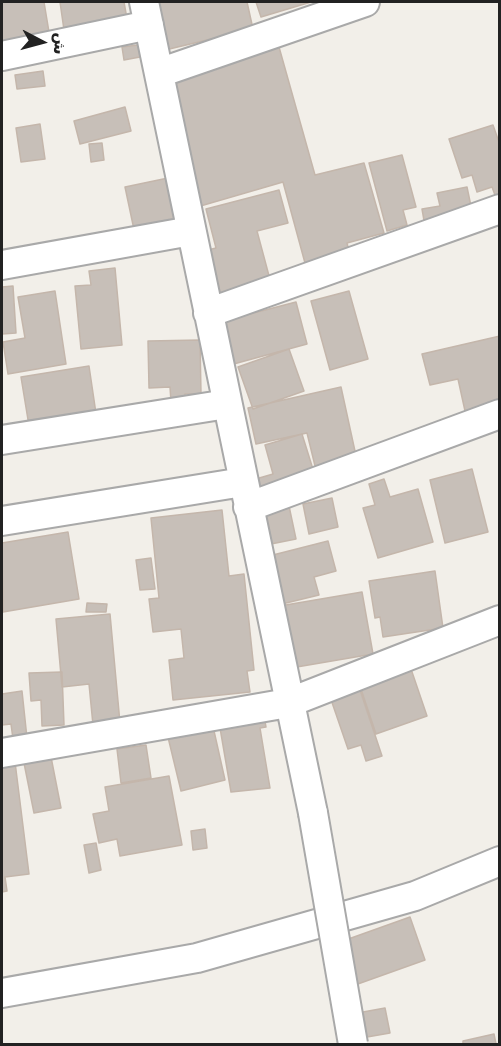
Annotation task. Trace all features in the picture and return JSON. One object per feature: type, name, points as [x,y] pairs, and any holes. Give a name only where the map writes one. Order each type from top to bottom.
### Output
[{"type":"street","points":[[159,73],[365,2]]},
{"type":"street","points":[[2,56],[147,13],[288,703],[313,813],[353,1044]]},
{"type":"street","points":[[208,313],[500,209]]},
{"type":"street","points":[[2,265],[191,231]]},
{"type":"street","points":[[2,440],[227,404]]},
{"type":"street","points":[[2,521],[245,494],[500,414]]},
{"type":"street","points":[[2,753],[288,703],[500,620]]},
{"type":"street","points":[[2,993],[197,958],[416,896],[500,861]]},
{"type":"building","points":[[2,2],[44,2],[50,38],[2,47]]},
{"type":"building","points":[[60,2],[124,2],[127,19],[64,30]]},
{"type":"building","points":[[149,2],[247,2],[253,29],[161,51]]},
{"type":"building","points":[[256,2],[311,2],[261,17]]},
{"type":"building","points":[[138,45],[140,57],[124,60],[122,47]]},
{"type":"building","points":[[279,47],[315,175],[364,163],[384,233],[347,243],[349,251],[305,263],[283,182],[197,207],[166,79]]},
{"type":"building","points":[[43,71],[45,86],[17,89],[15,75]]},
{"type":"building","points":[[125,107],[131,131],[80,144],[74,121]]},
{"type":"building","points":[[40,124],[45,159],[21,162],[16,128]]},
{"type":"building","points":[[493,125],[500,145],[499,206],[492,187],[477,192],[472,175],[462,178],[449,139]]},
{"type":"building","points":[[102,143],[104,160],[91,162],[89,144]]},
{"type":"building","points":[[402,155],[416,207],[403,210],[407,225],[387,231],[369,163]]},
{"type":"building","points":[[168,178],[179,230],[136,239],[125,187]]},
{"type":"building","points":[[467,187],[473,216],[425,226],[422,209],[440,206],[437,193]]},
{"type":"building","points":[[279,190],[288,223],[257,231],[272,287],[217,301],[204,251],[216,248],[206,209]]},
{"type":"building","points":[[115,268],[122,345],[81,349],[75,286],[91,285],[89,271]]},
{"type":"building","points":[[13,286],[16,333],[2,334],[2,287]]},
{"type":"building","points":[[55,291],[66,364],[8,374],[3,342],[25,338],[18,297]]},
{"type":"building","points":[[349,291],[368,359],[330,370],[311,301]]},
{"type":"building","points":[[296,302],[307,344],[230,365],[219,322]]},
{"type":"building","points":[[500,336],[500,413],[467,420],[458,379],[430,385],[422,354]]},
{"type":"building","points":[[200,340],[201,394],[185,394],[185,402],[171,402],[170,387],[149,388],[148,341]]},
{"type":"building","points":[[289,349],[304,391],[253,409],[238,367]]},
{"type":"building","points":[[89,366],[98,427],[31,438],[21,377]]},
{"type":"building","points":[[341,387],[358,465],[317,474],[307,433],[256,444],[248,408]]},
{"type":"building","points":[[302,434],[316,479],[254,497],[249,481],[273,474],[265,445]]},
{"type":"building","points":[[472,469],[488,532],[445,543],[430,480]]},
{"type":"building","points":[[384,479],[390,497],[418,489],[433,542],[378,558],[363,508],[375,505],[369,484]]},
{"type":"building","points":[[332,498],[338,527],[309,534],[303,504]]},
{"type":"building","points":[[289,506],[296,539],[261,546],[254,512]]},
{"type":"building","points":[[222,510],[229,576],[244,574],[254,670],[247,671],[250,692],[173,700],[169,660],[184,658],[181,629],[153,632],[149,599],[159,598],[151,518]]},
{"type":"building","points":[[68,532],[79,599],[3,612],[2,543]]},
{"type":"building","points":[[328,541],[336,571],[314,577],[319,595],[282,604],[269,556]]},
{"type":"building","points":[[151,558],[155,589],[140,590],[136,560]]},
{"type":"building","points":[[435,571],[443,628],[383,637],[380,617],[375,618],[369,581]]},
{"type":"building","points":[[362,592],[373,654],[285,669],[274,607]]},
{"type":"building","points":[[87,603],[107,604],[106,612],[86,612]]},
{"type":"building","points":[[110,614],[120,723],[93,725],[89,684],[62,687],[56,619]]},
{"type":"building","points":[[411,669],[427,716],[376,734],[360,686]]},
{"type":"building","points":[[62,672],[64,725],[42,726],[41,700],[31,701],[29,673]]},
{"type":"building","points":[[355,675],[382,756],[366,761],[361,745],[348,749],[326,685]]},
{"type":"building","points":[[22,691],[27,738],[13,739],[11,724],[2,725],[2,694]]},
{"type":"building","points":[[264,715],[266,727],[260,728],[270,788],[231,792],[219,722]]},
{"type":"building","points":[[212,722],[225,780],[181,791],[167,733]]},
{"type":"building","points":[[146,745],[151,778],[121,783],[117,749]]},
{"type":"building","points":[[51,757],[61,808],[34,813],[24,763]]},
{"type":"building","points":[[15,762],[29,874],[5,877],[7,891],[2,892],[2,763]]},
{"type":"building","points":[[169,776],[182,845],[120,856],[117,839],[99,843],[93,814],[109,811],[105,787]]},
{"type":"building","points":[[205,829],[207,848],[193,850],[191,831]]},
{"type":"building","points":[[96,843],[101,870],[89,873],[84,845]]},
{"type":"building","points":[[410,917],[425,960],[355,985],[340,942]]},
{"type":"building","points":[[385,1008],[390,1033],[367,1037],[363,1012]]},
{"type":"building","points":[[494,1034],[496,1044],[463,1044],[463,1041]]}]
